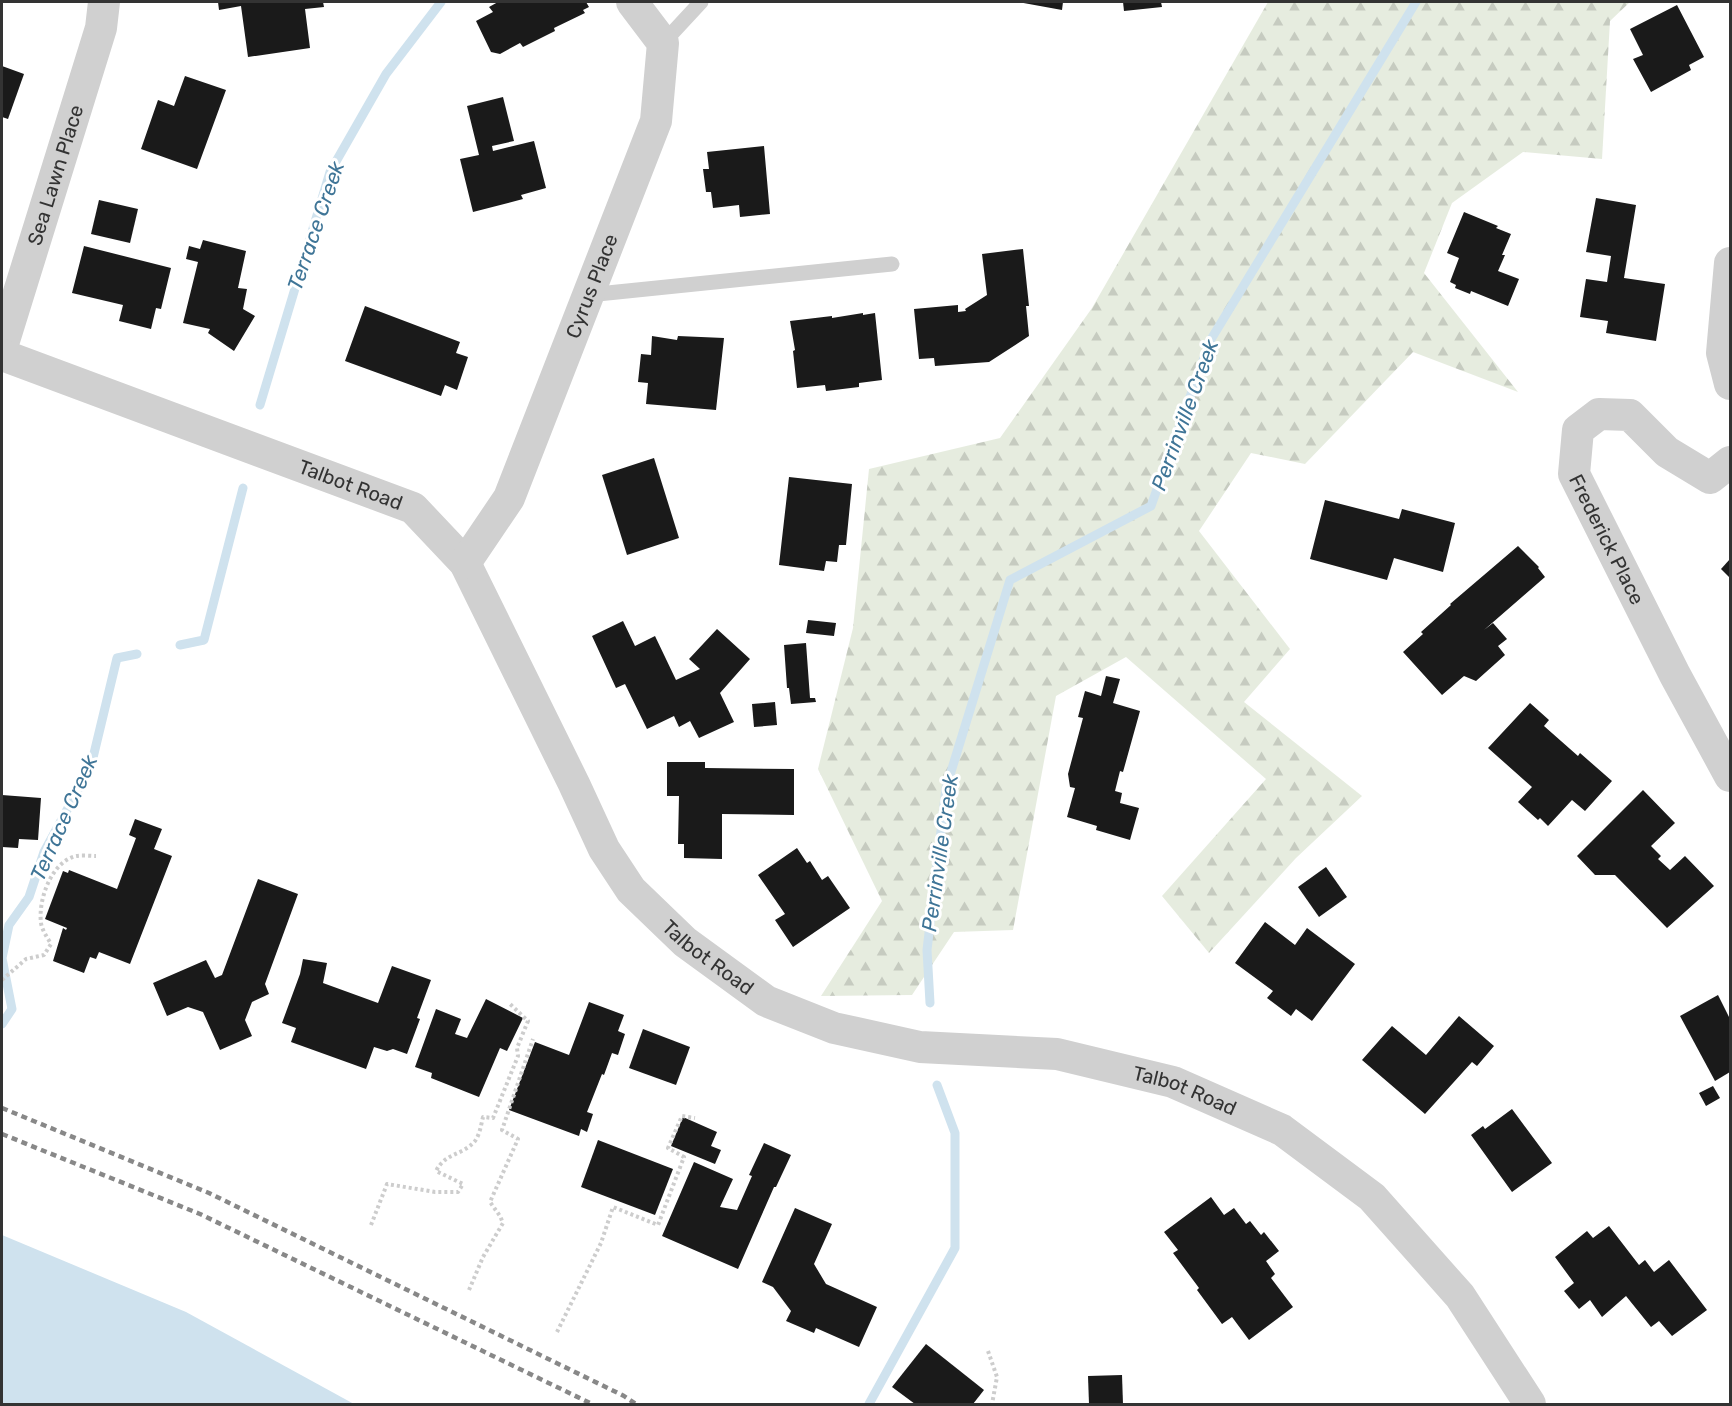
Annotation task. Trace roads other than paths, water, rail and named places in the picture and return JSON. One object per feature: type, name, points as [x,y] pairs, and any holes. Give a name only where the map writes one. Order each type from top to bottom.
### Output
[{"type":"street","name":"Sea Lawn Place","points":[[2,346],[101,28],[104,2]]},
{"type":"street","points":[[632,2],[663,43]]},
{"type":"street","name":"Cyrus Place","points":[[465,563],[509,498],[656,121],[663,43]]},
{"type":"street","points":[[1731,263],[1722,353],[1731,384]]},
{"type":"street","name":"Talbot Road","points":[[2,355],[413,508],[465,563],[604,849],[631,890],[685,942],[766,1001],[834,1028],[921,1047],[1057,1054],[1173,1082],[1282,1130],[1372,1197],[1460,1296],[1530,1404]]},
{"type":"street","name":"Frederick Place","points":[[1731,462],[1710,478],[1666,452],[1630,415],[1599,414],[1578,430],[1574,474],[1675,675],[1731,776]]},
{"type":"lane","points":[[663,43],[701,2]]},
{"type":"lane","points":[[588,295],[892,264]]},
{"type":"water","points":[[2,1235],[186,1312],[354,1404],[2,1404]]},
{"type":"waterway","name":"Terrace Creek","points":[[260,405],[330,172],[386,74],[441,2]]},
{"type":"waterway","name":"Perrinville Creek","points":[[930,1003],[927,950],[946,788],[1010,580],[1151,506],[1210,341],[1416,2]]},
{"type":"waterway","name":"Terrace Creek","points":[[180,645],[204,640],[243,488]]},
{"type":"waterway","name":"Terrace Creek","points":[[2,1024],[12,1009],[2,958],[9,925],[29,897],[44,852],[91,766],[117,658],[137,654]]},
{"type":"waterway","name":"Perrinville Creek","points":[[869,1404],[955,1248],[955,1133],[937,1085]]},
{"type":"railway","points":[[2,1108],[209,1193],[624,1396],[636,1404]]},
{"type":"railway","points":[[2,1134],[200,1214],[592,1404]]}]
